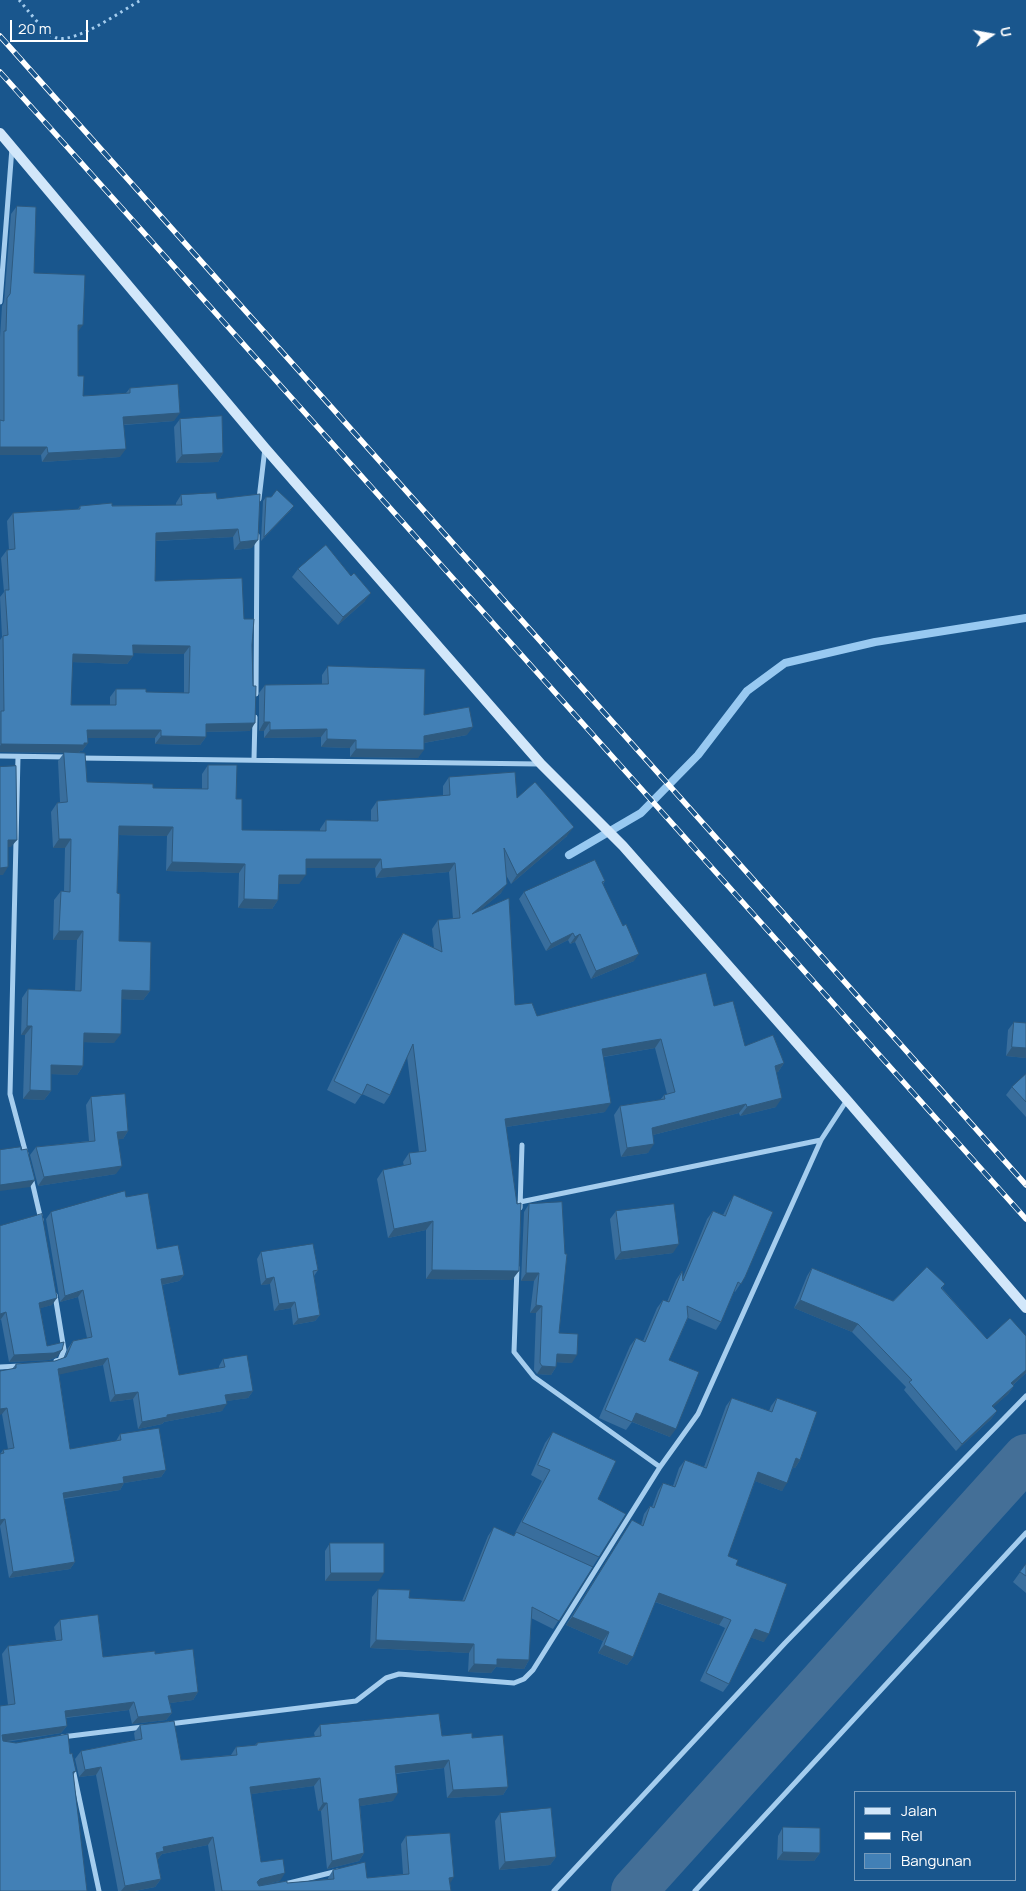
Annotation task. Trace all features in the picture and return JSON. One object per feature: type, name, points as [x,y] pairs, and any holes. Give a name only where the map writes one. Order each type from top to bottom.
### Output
[{"type":"main road","points":[[0,133],[265,448],[541,764],[623,846],[847,1100],[1026,1308]]},
{"type":"street","points":[[0,302],[12,146]]},
{"type":"street","points":[[258,506],[265,448]]},
{"type":"street","points":[[256,703],[257,530]]},
{"type":"street","points":[[254,760],[255,712]]},
{"type":"street","points":[[0,756],[541,764]]},
{"type":"street","points":[[18,757],[10,1094],[27,1159]]},
{"type":"street","points":[[163,1725],[356,1702],[386,1678],[399,1674],[514,1683],[524,1679],[533,1670],[595,1574],[660,1467],[698,1414],[821,1140],[847,1100]]},
{"type":"street","points":[[520,1202],[821,1140]]},
{"type":"street","points":[[520,1211],[522,1145]]},
{"type":"street","points":[[29,1168],[42,1224]]},
{"type":"street","points":[[518,1258],[514,1352],[517,1358],[534,1377],[660,1467]]},
{"type":"street","points":[[50,1364],[60,1360],[64,1350],[54,1292]]},
{"type":"street","points":[[0,1367],[25,1366]]},
{"type":"street","points":[[554,1891],[785,1643],[1026,1396]]},
{"type":"street","points":[[695,1891],[1026,1533]]},
{"type":"street","points":[[586,1570],[595,1574]]},
{"type":"street","points":[[57,1738],[153,1726]]},
{"type":"street","points":[[66,1737],[68,1746]]},
{"type":"street","points":[[72,1766],[99,1891]]},
{"type":"street","points":[[282,1885],[342,1870]]},
{"type":"path","points":[[19,0],[46,30],[57,38],[70,38],[81,34],[142,0]]},
{"type":"building","points":[[17,206],[36,207],[34,273],[85,275],[83,325],[78,325],[78,376],[84,376],[83,396],[130,393],[130,388],[178,384],[180,413],[123,417],[126,449],[48,453],[47,447],[0,447],[0,420],[4,421],[4,331],[6,331],[7,298],[10,294]]},
{"type":"building","points":[[222,416],[223,453],[182,455],[180,419]]},
{"type":"building","points":[[277,490],[294,506],[264,537],[266,497],[271,497]]},
{"type":"building","points":[[216,493],[217,499],[260,494],[258,540],[240,542],[238,529],[156,533],[155,581],[242,578],[244,619],[254,619],[252,645],[253,686],[256,686],[255,723],[206,724],[206,737],[161,736],[161,730],[87,730],[88,743],[84,743],[84,745],[1,744],[1,711],[4,711],[3,636],[8,635],[5,590],[9,590],[7,550],[15,549],[13,513],[80,509],[80,506],[112,503],[112,506],[182,505],[181,495]],"holes":[[[133,645],[190,646],[189,693],[146,692],[146,689],[116,689],[116,705],[71,705],[73,654],[133,656]]]},
{"type":"building","points":[[326,545],[351,576],[354,573],[371,593],[343,617],[298,569]]},
{"type":"building","points":[[328,666],[425,669],[424,715],[469,707],[473,727],[424,736],[424,750],[356,749],[356,740],[327,739],[327,729],[270,730],[270,722],[264,722],[265,685],[328,684]]},
{"type":"building","points":[[64,752],[85,753],[87,782],[153,784],[153,788],[208,789],[208,765],[237,765],[236,799],[242,799],[242,830],[326,831],[326,820],[378,821],[377,801],[450,795],[449,777],[515,772],[517,798],[535,782],[574,827],[517,875],[504,848],[507,884],[472,914],[509,898],[515,1005],[532,1003],[537,1016],[706,973],[714,1006],[733,1001],[745,1046],[773,1035],[784,1063],[775,1066],[782,1098],[747,1107],[746,1104],[652,1128],[654,1144],[627,1148],[620,1106],[665,1099],[664,1095],[675,1092],[661,1039],[602,1049],[611,1103],[505,1119],[517,1204],[521,1203],[519,1271],[432,1270],[433,1221],[394,1229],[383,1170],[411,1164],[409,1153],[426,1151],[413,1044],[390,1095],[367,1084],[362,1095],[334,1081],[403,933],[442,952],[438,920],[460,918],[455,863],[382,869],[381,859],[306,859],[306,875],[279,875],[278,900],[244,899],[245,864],[172,862],[173,827],[119,826],[117,893],[120,894],[119,941],[151,942],[150,991],[122,990],[121,1034],[84,1033],[83,1066],[51,1065],[51,1091],[30,1090],[32,1026],[27,1026],[28,989],[81,991],[83,931],[59,931],[61,891],[70,892],[71,839],[59,839],[57,803],[67,802]]},
{"type":"building","points":[[16,766],[17,840],[8,840],[8,867],[0,868],[0,767]]},
{"type":"building","points":[[595,860],[605,881],[602,882],[623,926],[626,924],[639,954],[596,971],[580,934],[575,937],[573,933],[551,944],[524,892]]},
{"type":"building","points":[[1014,1022],[1026,1023],[1026,1048],[1012,1047]]},
{"type":"building","points":[[1026,1074],[1026,1102],[1012,1087]]},
{"type":"building","points":[[125,1094],[128,1131],[117,1132],[122,1166],[44,1177],[36,1147],[95,1141],[91,1097]]},
{"type":"building","points":[[21,1147],[21,1150],[27,1149],[35,1180],[0,1185],[0,1150]]},
{"type":"building","points":[[125,1191],[126,1197],[148,1193],[157,1249],[178,1245],[184,1275],[161,1279],[179,1375],[225,1367],[223,1359],[247,1355],[253,1391],[225,1395],[227,1404],[167,1415],[167,1417],[142,1422],[138,1392],[115,1395],[108,1358],[58,1369],[70,1449],[121,1440],[120,1434],[159,1428],[166,1470],[123,1477],[124,1483],[63,1493],[75,1562],[13,1572],[5,1519],[0,1520],[0,1454],[4,1453],[3,1450],[14,1448],[7,1408],[0,1409],[0,1371],[16,1368],[16,1364],[55,1361],[66,1357],[73,1341],[92,1337],[83,1290],[65,1296],[51,1212]]},
{"type":"building","points":[[734,1195],[773,1212],[745,1277],[741,1284],[738,1282],[721,1322],[687,1306],[688,1317],[669,1360],[699,1372],[676,1429],[636,1413],[632,1422],[605,1410],[636,1338],[645,1342],[663,1300],[669,1302],[682,1271],[683,1281],[713,1211],[725,1216]]},
{"type":"building","points":[[562,1202],[565,1254],[567,1254],[559,1333],[578,1334],[577,1355],[557,1354],[556,1367],[542,1366],[540,1363],[542,1306],[536,1305],[539,1273],[526,1273],[529,1204]]},
{"type":"building","points":[[674,1204],[679,1244],[621,1252],[616,1211]]},
{"type":"building","points":[[42,1214],[57,1298],[39,1303],[47,1346],[64,1342],[62,1350],[54,1353],[14,1355],[6,1312],[0,1314],[0,1226]]},
{"type":"building","points":[[313,1244],[318,1270],[313,1271],[320,1315],[298,1319],[295,1302],[279,1304],[274,1277],[266,1279],[261,1252]]},
{"type":"building","points":[[927,1267],[945,1284],[941,1288],[987,1339],[1010,1318],[1026,1336],[1026,1370],[1011,1383],[1014,1386],[992,1406],[997,1411],[962,1444],[909,1382],[912,1380],[858,1324],[800,1300],[812,1268],[893,1301]]},
{"type":"building","points":[[732,1398],[772,1412],[777,1398],[817,1412],[800,1460],[796,1458],[787,1483],[758,1472],[728,1556],[738,1560],[736,1565],[787,1584],[769,1634],[755,1629],[729,1684],[706,1673],[731,1620],[724,1617],[659,1593],[633,1657],[604,1645],[609,1632],[572,1617],[632,1520],[643,1526],[650,1506],[654,1508],[663,1483],[675,1487],[685,1460],[706,1468]]},
{"type":"building","points":[[553,1432],[616,1461],[598,1499],[626,1514],[599,1557],[522,1522],[550,1470],[538,1465]]},
{"type":"building","points":[[494,1527],[514,1536],[516,1532],[593,1567],[559,1621],[532,1607],[529,1660],[497,1659],[497,1665],[474,1664],[474,1644],[376,1640],[378,1589],[410,1590],[409,1598],[464,1601]]},
{"type":"building","points":[[330,1543],[384,1543],[384,1573],[331,1573]]},
{"type":"building","points":[[1026,1564],[1026,1576],[1020,1572]]},
{"type":"building","points":[[98,1615],[103,1657],[155,1651],[155,1654],[193,1649],[198,1692],[168,1696],[172,1713],[138,1717],[134,1702],[65,1711],[67,1726],[2,1735],[3,1741],[16,1743],[68,1734],[70,1754],[72,1753],[76,1771],[73,1772],[87,1891],[0,1891],[0,1706],[15,1704],[8,1646],[62,1640],[60,1620]]},
{"type":"building","points":[[439,1714],[442,1736],[472,1733],[472,1738],[503,1735],[508,1787],[453,1790],[449,1760],[395,1766],[398,1793],[359,1799],[364,1853],[332,1861],[327,1803],[323,1803],[320,1778],[250,1787],[261,1862],[283,1859],[285,1873],[260,1879],[257,1882],[259,1886],[287,1881],[287,1883],[334,1879],[333,1870],[365,1862],[367,1878],[409,1874],[406,1836],[450,1833],[454,1877],[449,1878],[451,1891],[222,1891],[213,1837],[163,1847],[164,1851],[156,1853],[161,1879],[125,1886],[101,1767],[85,1770],[81,1751],[142,1739],[140,1725],[174,1721],[181,1760],[237,1755],[236,1747],[321,1736],[320,1725]]},
{"type":"building","points":[[551,1808],[556,1857],[505,1862],[500,1813]]},
{"type":"building","points":[[783,1827],[820,1828],[820,1853],[783,1852]]},
{"type":"waterway","points":[[569,855],[641,813],[698,755],[747,691],[785,663],[875,642],[1026,618]]},
{"type":"waterway","points":[[634,1891],[1026,1457]]},
{"type":"railway","points":[[0,36],[1026,1185]]},
{"type":"railway","points":[[0,72],[1026,1219]]}]
